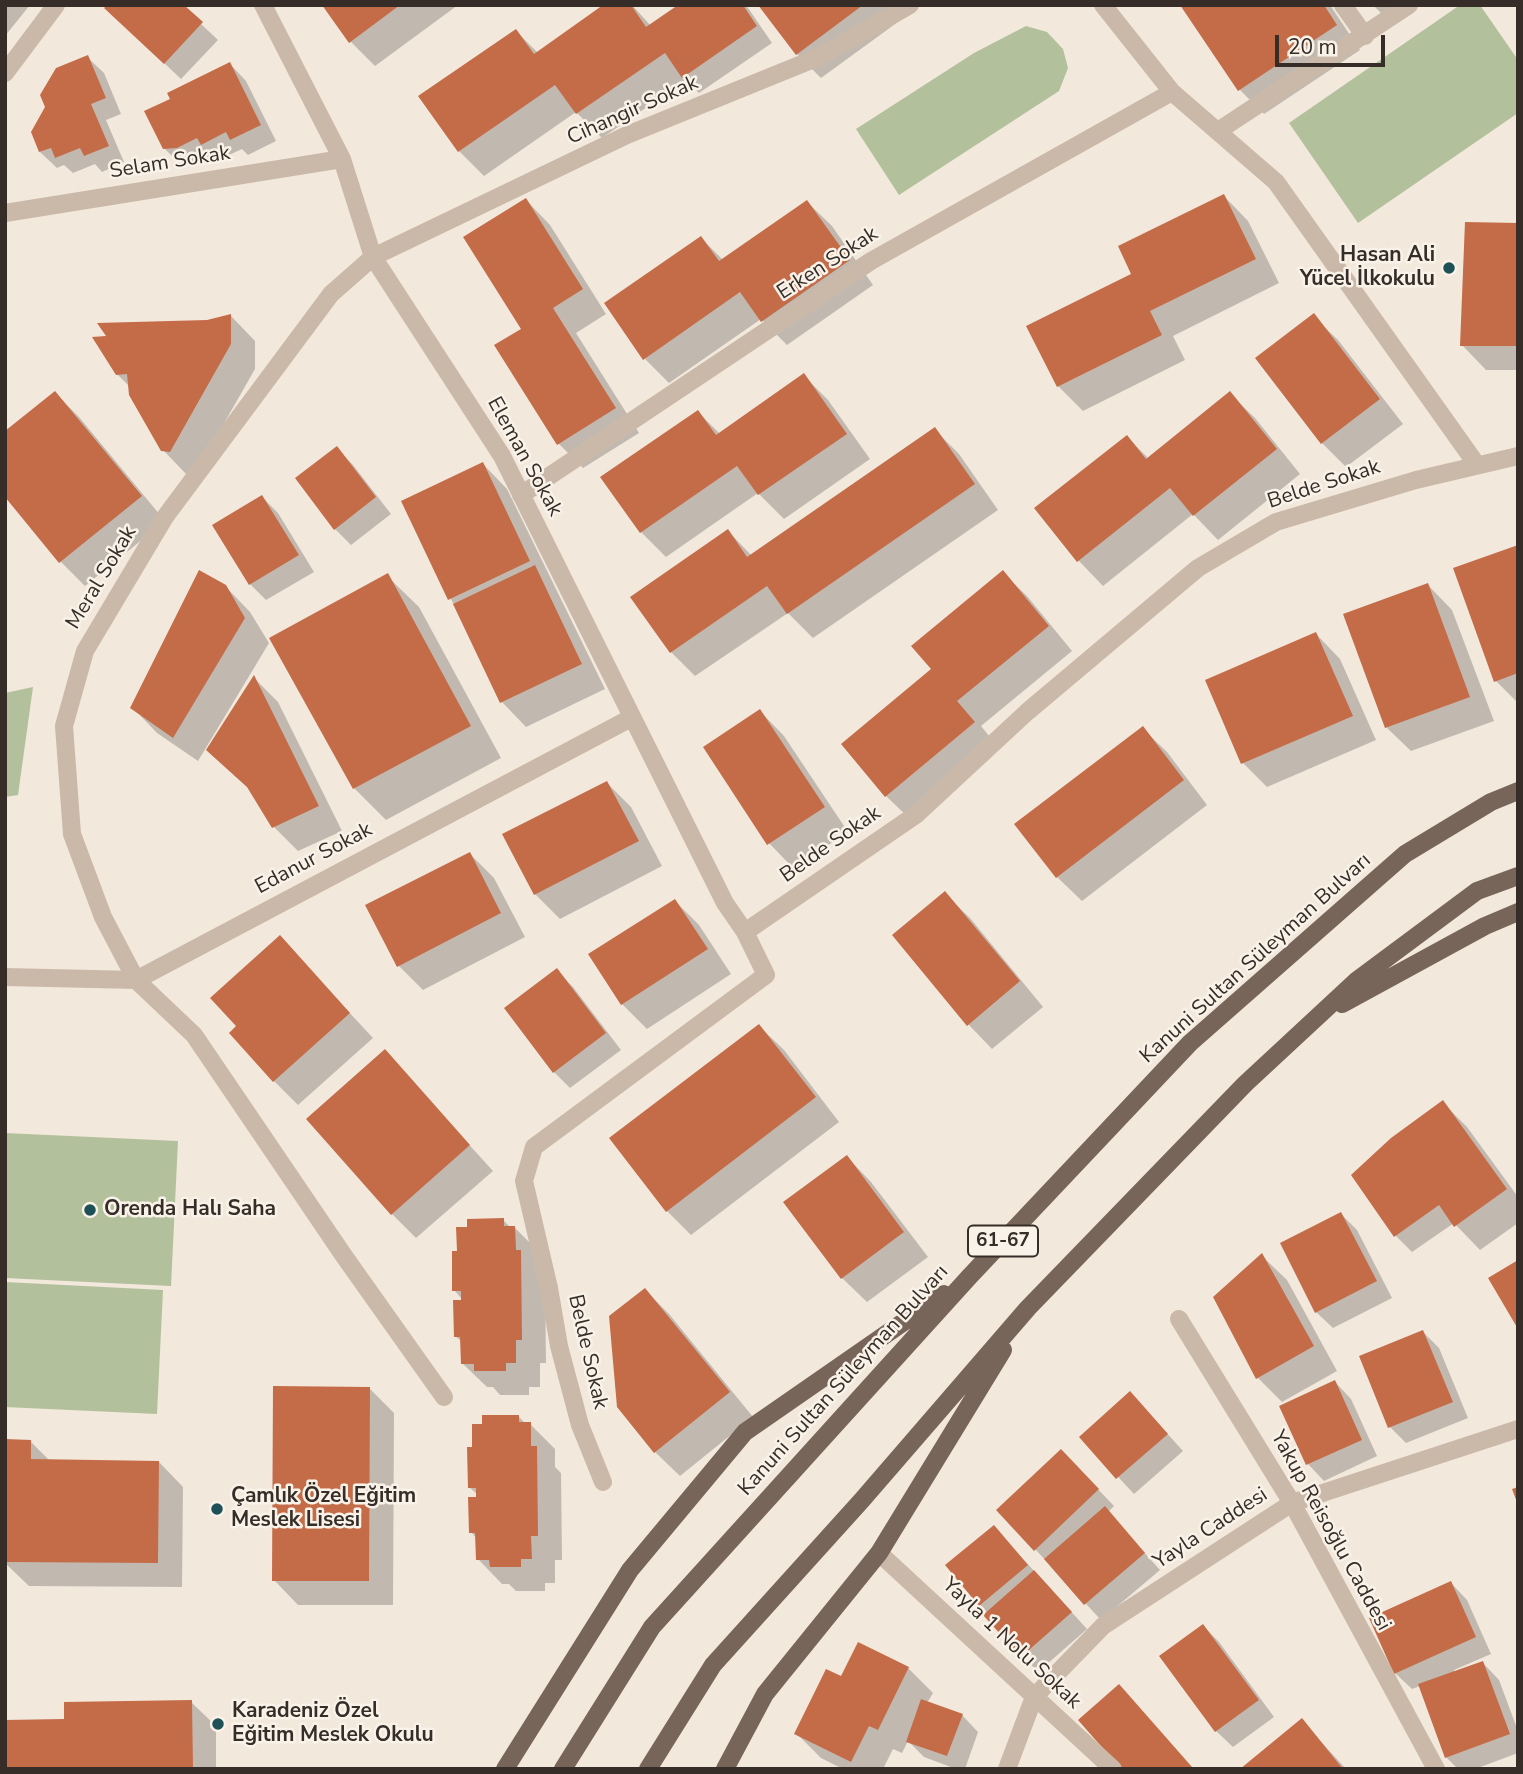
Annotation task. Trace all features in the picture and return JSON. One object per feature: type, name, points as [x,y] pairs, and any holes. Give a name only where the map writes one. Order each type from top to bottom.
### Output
[{"type":"main road","name":"Kanuni Sultan Süleyman Bulvarı","points":[[563,1769],[652,1627],[970,1276],[1190,1043],[1405,854],[1491,802],[1518,791]]},
{"type":"main road","name":"61-67","points":[[648,1769],[712,1665],[862,1500],[1028,1308],[1245,1084],[1356,981],[1477,891],[1518,876]]},
{"type":"main road","name":"61-67","points":[[1317,1017],[1485,926],[1518,912]]},
{"type":"main road","name":"61-67","points":[[505,1769],[630,1570],[745,1432],[970,1276]]},
{"type":"main road","name":"61-67","points":[[724,1769],[765,1694],[879,1553],[1028,1308]]},
{"type":"street","points":[[5,73],[56,5]]},
{"type":"street","name":"Eleman Sokak","points":[[263,5],[342,159],[373,257],[502,456],[725,904],[745,932]]},
{"type":"street","name":"Cihangir Sokak","points":[[373,257],[627,135],[819,57],[910,5]]},
{"type":"street","points":[[1103,5],[1172,92],[1276,182],[1477,465]]},
{"type":"street","points":[[1343,5],[1365,36]]},
{"type":"street","points":[[1218,131],[1409,5]]},
{"type":"street","name":"Erken Sokak","points":[[522,495],[872,261],[1172,92]]},
{"type":"street","name":"Selam Sokak","points":[[5,213],[342,159]]},
{"type":"street","name":"Meral Sokak","points":[[373,257],[331,294],[165,517],[85,651],[64,726],[72,834],[103,917],[136,980],[194,1035],[344,1256],[444,1397]]},
{"type":"street","name":"Belde Sokak","points":[[603,1482],[580,1425],[559,1346],[549,1287],[524,1181],[534,1147],[765,975],[745,932],[917,814],[1027,712],[1198,568],[1276,522],[1416,480],[1518,456]]},
{"type":"street","name":"Edanur Sokak","points":[[5,977],[136,980],[631,718]]},
{"type":"street","name":"Yakup Reisoğlu Caddesi","points":[[1179,1320],[1292,1503],[1436,1769]]},
{"type":"street","name":"Yayla Caddesi","points":[[1007,1769],[1034,1697],[1102,1626],[1292,1503],[1518,1429]]},
{"type":"street","name":"Yayla 1 Nolu Sokak","points":[[879,1553],[1113,1769]]},
{"type":"green space","points":[[1460,5],[1480,5],[1518,60],[1518,113],[1358,223],[1289,123]]},
{"type":"green space","points":[[1026,26],[1047,32],[1063,49],[1068,68],[1059,91],[899,195],[856,129],[974,53]]},
{"type":"green space","points":[[33,687],[18,795],[5,797],[5,693]]},
{"type":"green space","name":"Orenda Halı Saha","points":[[5,1133],[178,1141],[171,1286],[5,1278]]},
{"type":"green space","points":[[5,1282],[163,1290],[157,1414],[5,1407]]},
{"type":"building","points":[[107,5],[184,5],[203,22],[164,64],[104,8]]},
{"type":"building","points":[[322,5],[400,5],[349,43]]},
{"type":"building","points":[[603,5],[631,5],[646,27],[678,5],[743,5],[757,26],[682,78],[665,53],[576,114],[555,85],[458,152],[418,96],[516,29],[534,54]]},
{"type":"building","points":[[758,5],[863,5],[796,55]]},
{"type":"building","points":[[1180,5],[1324,5],[1337,25],[1238,91]]},
{"type":"building","points":[[88,55],[106,98],[91,104],[109,146],[84,156],[80,148],[55,158],[51,148],[39,152],[31,132],[45,107],[40,95],[56,68]]},
{"type":"building","points":[[230,62],[261,125],[230,140],[226,132],[201,145],[197,138],[177,148],[163,149],[144,111],[170,99],[167,93]]},
{"type":"building","points":[[1224,194],[1256,259],[1150,311],[1162,335],[1057,387],[1026,326],[1131,274],[1118,246]]},
{"type":"building","points":[[526,198],[583,289],[553,308],[616,408],[557,445],[494,345],[521,329],[463,237]]},
{"type":"building","points":[[807,200],[850,260],[761,322],[740,292],[643,360],[604,303],[701,236],[719,261]]},
{"type":"building","points":[[1465,222],[1518,223],[1517,346],[1460,346]]},
{"type":"building","points":[[1314,313],[1380,399],[1321,444],[1255,358]]},
{"type":"building","points":[[231,314],[231,344],[170,452],[161,451],[129,395],[127,374],[116,375],[92,337],[106,336],[97,323],[207,320]]},
{"type":"building","points":[[804,373],[847,434],[758,495],[737,466],[640,533],[600,477],[698,410],[716,435]]},
{"type":"building","points":[[55,391],[142,496],[59,563],[5,497],[5,431]]},
{"type":"building","points":[[1230,391],[1277,449],[1193,516],[1170,488],[1077,562],[1034,508],[1127,435],[1146,459]]},
{"type":"building","points":[[935,427],[975,484],[787,614],[767,586],[670,653],[630,597],[728,529],[747,557]]},
{"type":"building","points":[[337,446],[376,497],[334,530],[295,478]]},
{"type":"building","points":[[483,462],[530,561],[448,600],[401,501]]},
{"type":"building","points":[[262,495],[299,555],[249,585],[212,525]]},
{"type":"building","points":[[1518,545],[1518,673],[1494,682],[1453,568]]},
{"type":"building","points":[[535,565],[582,664],[500,703],[453,604]]},
{"type":"building","points":[[199,570],[226,585],[245,618],[173,738],[130,708]]},
{"type":"building","points":[[1003,570],[1049,626],[957,701],[975,722],[885,797],[841,744],[931,669],[911,646]]},
{"type":"building","points":[[388,573],[471,726],[353,789],[269,638]]},
{"type":"building","points":[[1428,583],[1470,697],[1385,728],[1343,614]]},
{"type":"building","points":[[1316,632],[1353,716],[1241,764],[1205,680]]},
{"type":"building","points":[[254,675],[319,806],[272,828],[247,787],[206,750]]},
{"type":"building","points":[[760,709],[825,807],[767,845],[703,747]]},
{"type":"building","points":[[1143,726],[1184,780],[1056,878],[1014,824]]},
{"type":"building","points":[[607,781],[639,841],[534,895],[502,834]]},
{"type":"building","points":[[470,852],[501,913],[397,967],[365,905]]},
{"type":"building","points":[[945,891],[1020,981],[967,1026],[892,935]]},
{"type":"building","points":[[675,899],[708,949],[621,1005],[588,954]]},
{"type":"building","points":[[280,935],[350,1013],[273,1082],[229,1033],[236,1026],[210,998]]},
{"type":"building","points":[[557,968],[606,1033],[553,1073],[504,1008]]},
{"type":"building","points":[[759,1024],[816,1097],[666,1212],[609,1138]]},
{"type":"building","points":[[385,1049],[470,1145],[391,1215],[306,1119]]},
{"type":"building","points":[[1443,1100],[1507,1189],[1454,1227],[1439,1205],[1394,1237],[1351,1175],[1391,1138]]},
{"type":"building","points":[[847,1155],[904,1232],[841,1279],[783,1202]]},
{"type":"building","points":[[1341,1212],[1377,1281],[1315,1313],[1280,1243]]},
{"type":"building","points":[[504,1218],[504,1226],[515,1226],[516,1250],[521,1250],[522,1340],[516,1340],[516,1363],[506,1363],[506,1371],[474,1371],[474,1364],[461,1364],[460,1337],[454,1337],[453,1300],[461,1300],[461,1291],[452,1291],[452,1251],[457,1251],[456,1227],[467,1227],[467,1219]]},
{"type":"building","points":[[1262,1253],[1314,1346],[1256,1379],[1213,1297]]},
{"type":"building","points":[[1518,1260],[1518,1329],[1488,1278]]},
{"type":"building","points":[[645,1288],[730,1392],[654,1453],[617,1407],[609,1316]]},
{"type":"building","points":[[1423,1330],[1453,1402],[1388,1428],[1359,1356]]},
{"type":"building","points":[[1335,1380],[1362,1440],[1306,1465],[1279,1406]]},
{"type":"building","points":[[273,1386],[370,1387],[369,1581],[272,1581]]},
{"type":"building","points":[[1130,1391],[1168,1434],[1116,1479],[1079,1437]]},
{"type":"building","points":[[482,1415],[519,1415],[519,1422],[531,1422],[531,1446],[537,1446],[538,1536],[531,1536],[532,1559],[521,1559],[521,1567],[490,1567],[489,1560],[476,1560],[475,1533],[469,1533],[468,1497],[476,1497],[476,1488],[468,1488],[467,1447],[472,1447],[472,1424],[482,1424]]},
{"type":"building","points":[[5,1439],[31,1440],[31,1459],[159,1461],[158,1563],[5,1562]]},
{"type":"building","points":[[1061,1449],[1099,1489],[1034,1551],[996,1510]]},
{"type":"building","points":[[1518,1487],[1518,1505],[1512,1489]]},
{"type":"building","points":[[1105,1506],[1145,1553],[1084,1605],[1044,1559]]},
{"type":"building","points":[[994,1525],[1028,1565],[979,1606],[945,1565]]},
{"type":"building","points":[[1034,1570],[1072,1612],[1021,1657],[983,1615]]},
{"type":"building","points":[[1451,1581],[1476,1637],[1394,1674],[1369,1618]]},
{"type":"building","points":[[1203,1624],[1259,1700],[1215,1732],[1159,1656]]},
{"type":"building","points":[[858,1642],[909,1667],[878,1730],[869,1726],[851,1762],[794,1734],[826,1669],[841,1676]]},
{"type":"building","points":[[1483,1661],[1510,1734],[1445,1758],[1418,1684]]},
{"type":"building","points":[[1119,1684],[1192,1767],[1190,1769],[1121,1769],[1078,1720]]},
{"type":"building","points":[[921,1699],[963,1714],[947,1756],[906,1742]]},
{"type":"building","points":[[192,1700],[193,1769],[5,1769],[5,1720],[64,1719],[64,1702]]},
{"type":"building","points":[[1302,1718],[1343,1769],[1240,1769]]},
{"type":"place","name":"Hasan Ali Yücel İlkokulu","points":[[1449,268]]},
{"type":"place","name":"Orenda Halı Saha","points":[[90,1210]]},
{"type":"place","name":"Çamlık Özel Eğitim Meslek Lisesi","points":[[217,1509]]},
{"type":"place","name":"Karadeniz Özel Eğitim Meslek Okulu","points":[[218,1724]]}]
